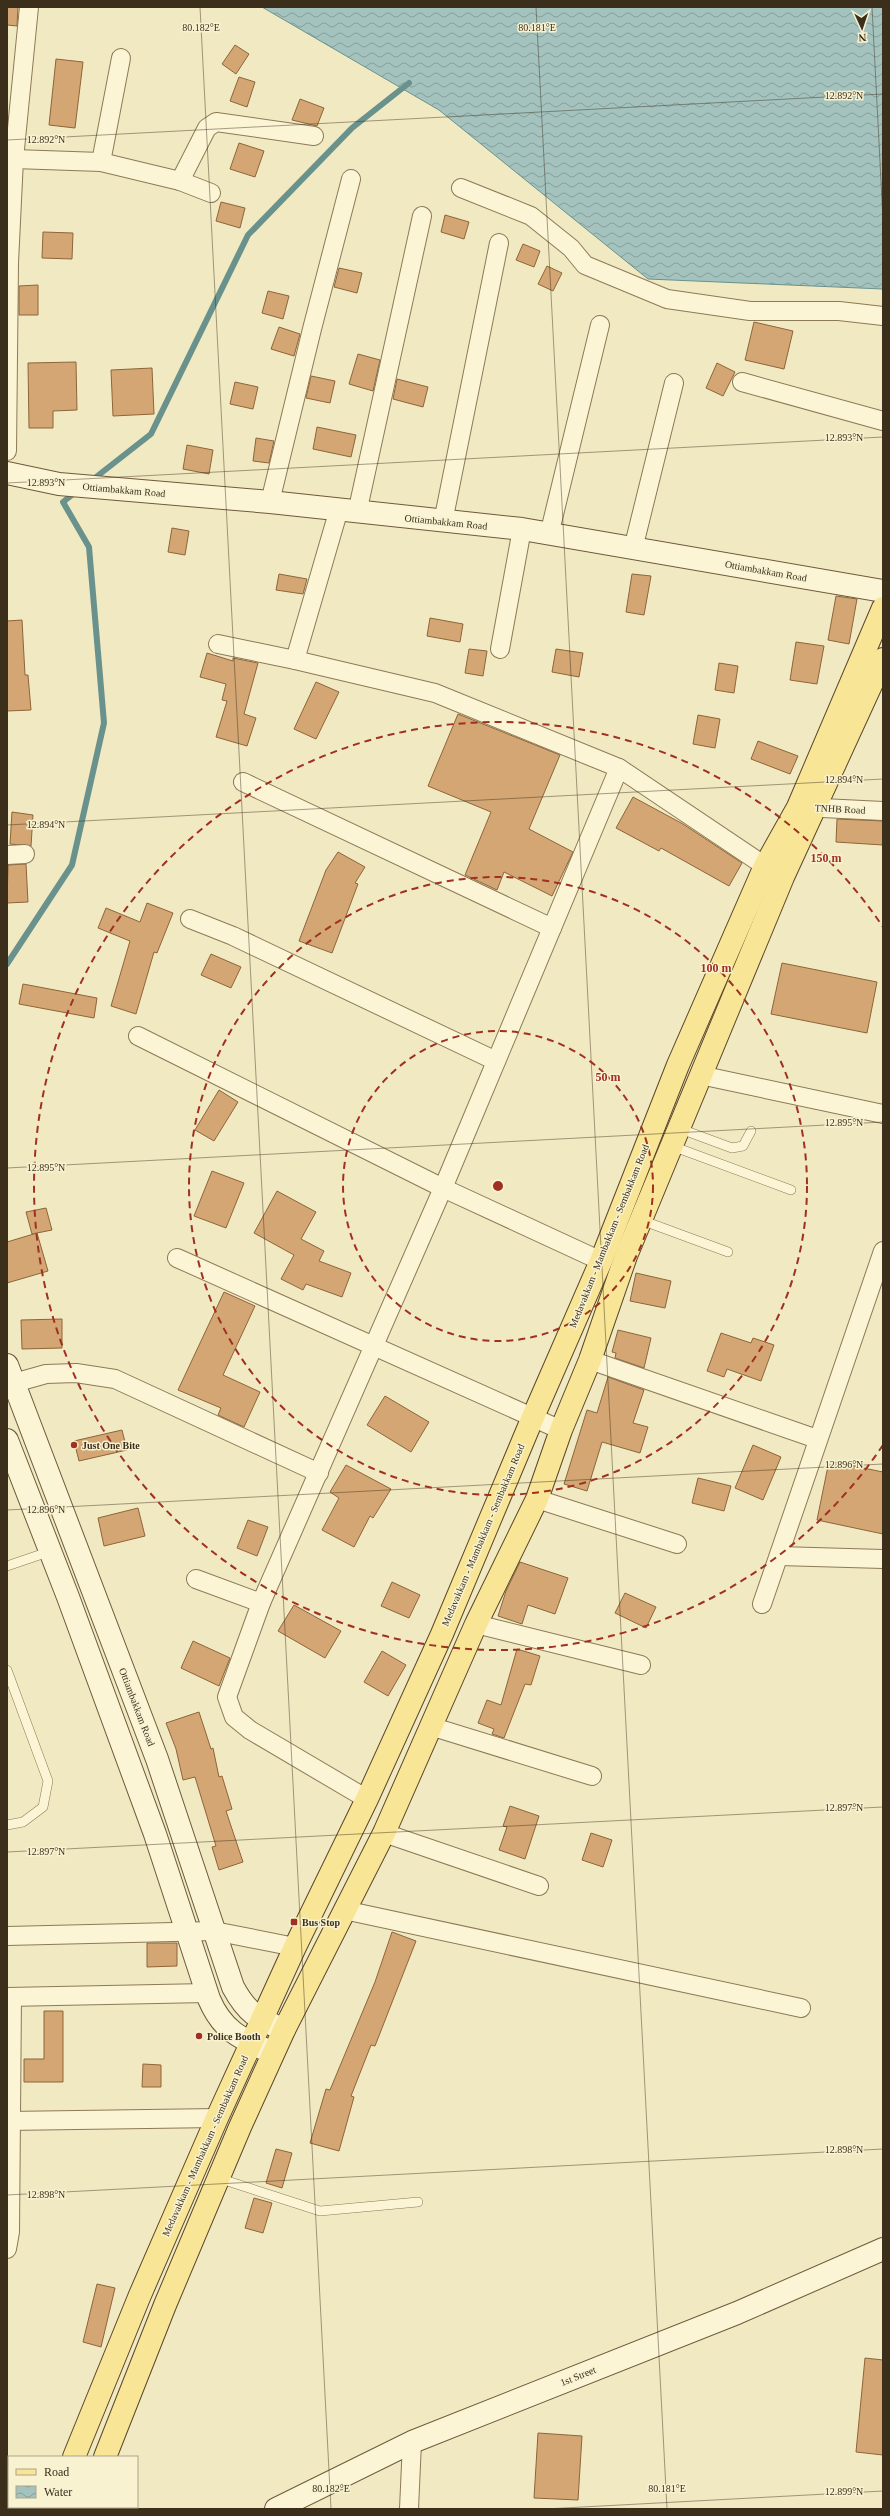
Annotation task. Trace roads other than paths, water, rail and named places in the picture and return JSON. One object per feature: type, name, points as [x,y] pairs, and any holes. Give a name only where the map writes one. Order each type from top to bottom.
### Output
[{"type":"main road","name":"Medavakkam - Mambakkam - Sembakkam Road","points":[[105,2456],[165,2305],[218,2178],[273,2053],[384,1833],[476,1624],[537,1499],[561,1430],[590,1360],[640,1220],[700,1075],[806,808],[883,608]]},
{"type":"main road","name":"Medavakkam - Mambakkam - Sembakkam Road","points":[[74,2456],[140,2295],[217,2118],[295,1947],[367,1799],[442,1634],[533,1417],[601,1261],[678,1065],[765,866],[806,808],[883,659]]},
{"type":"street","points":[[7,451],[9,263],[14,159],[29,7]]},
{"type":"street","points":[[101,162],[121,58]]},
{"type":"street","points":[[180,181],[207,128],[216,122],[314,136]]},
{"type":"street","points":[[14,159],[101,162],[180,181],[211,193]]},
{"type":"street","points":[[270,502],[312,329],[352,179]]},
{"type":"street","points":[[462,188],[531,216],[571,248],[585,265],[668,299],[750,311],[839,312],[883,316]]},
{"type":"street","points":[[295,660],[348,511],[422,216]]},
{"type":"street","points":[[443,522],[499,243]]},
{"type":"street","points":[[549,535],[600,325]]},
{"type":"street","points":[[742,382],[883,421]]},
{"type":"street","points":[[633,549],[674,383]]},
{"type":"street","name":"Ottiambakkam Road","points":[[7,473],[60,484],[270,502],[443,522],[522,529],[549,535],[883,591]]},
{"type":"street","points":[[500,649],[522,529]]},
{"type":"street","points":[[218,644],[295,660],[435,693],[619,768],[765,866]]},
{"type":"street","points":[[367,1799],[250,1730],[234,1717],[228,1697],[261,1603],[443,1188],[619,768]]},
{"type":"street","points":[[243,782],[552,928]]},
{"type":"street","name":"TNHB Road","points":[[806,808],[883,811]]},
{"type":"street","points":[[7,855],[25,854]]},
{"type":"street","points":[[190,919],[233,936],[496,1061]]},
{"type":"street","points":[[138,1036],[443,1188],[601,1261]]},
{"type":"street","points":[[700,1075],[883,1114]]},
{"type":"street","points":[[762,1604],[817,1439],[883,1250]]},
{"type":"street","points":[[177,1258],[561,1430]]},
{"type":"street","points":[[590,1360],[817,1439]]},
{"type":"street","points":[[10,1374],[69,1373],[115,1379],[319,1473]]},
{"type":"street","name":"Ottiambakkam Road","points":[[10,1374],[157,1759],[233,1987],[243,2006],[262,2020],[284,2030]]},
{"type":"street","points":[[7,1440],[50,1550],[152,1827],[207,1993],[217,2017],[230,2030],[251,2043],[273,2053]]},
{"type":"street","points":[[537,1499],[677,1544]]},
{"type":"street","points":[[779,1556],[883,1559]]},
{"type":"street","points":[[196,1579],[261,1603]]},
{"type":"street","points":[[476,1624],[641,1665]]},
{"type":"street","points":[[430,1726],[592,1776]]},
{"type":"street","points":[[384,1833],[539,1886]]},
{"type":"street","points":[[344,1910],[801,2008]]},
{"type":"street","points":[[7,1936],[214,1931],[295,1947]]},
{"type":"street","points":[[8,2238],[10,1997],[207,1993]]},
{"type":"street","points":[[9,2121],[217,2118]]},
{"type":"street","name":"1st Street","points":[[276,2509],[412,2442],[737,2313],[883,2249]]},
{"type":"street","points":[[409,2509],[412,2442]]},
{"type":"lane","points":[[675,1137],[732,1148],[743,1146],[751,1131]]},
{"type":"lane","points":[[675,1137],[791,1190]]},
{"type":"lane","points":[[640,1220],[728,1252]]},
{"type":"lane","points":[[7,1566],[50,1550]]},
{"type":"lane","points":[[7,1670],[48,1781],[44,1807],[23,1822],[7,1825]]},
{"type":"lane","points":[[218,2178],[320,2211],[418,2202]]},
{"type":"water","points":[[262,7],[883,7],[883,289],[648,279],[439,110]]},
{"type":"waterway","points":[[91,481],[151,434],[248,235],[352,128],[409,83]]},
{"type":"waterway","points":[[7,964],[72,865],[104,723],[89,547],[63,502],[77,491]]},
{"type":"place","name":"Just One Bite","points":[[74,1445]]},
{"type":"place","name":"Bus Stop","points":[[294,1922]]},
{"type":"place","name":"Police Booth","points":[[199,2036]]}]
